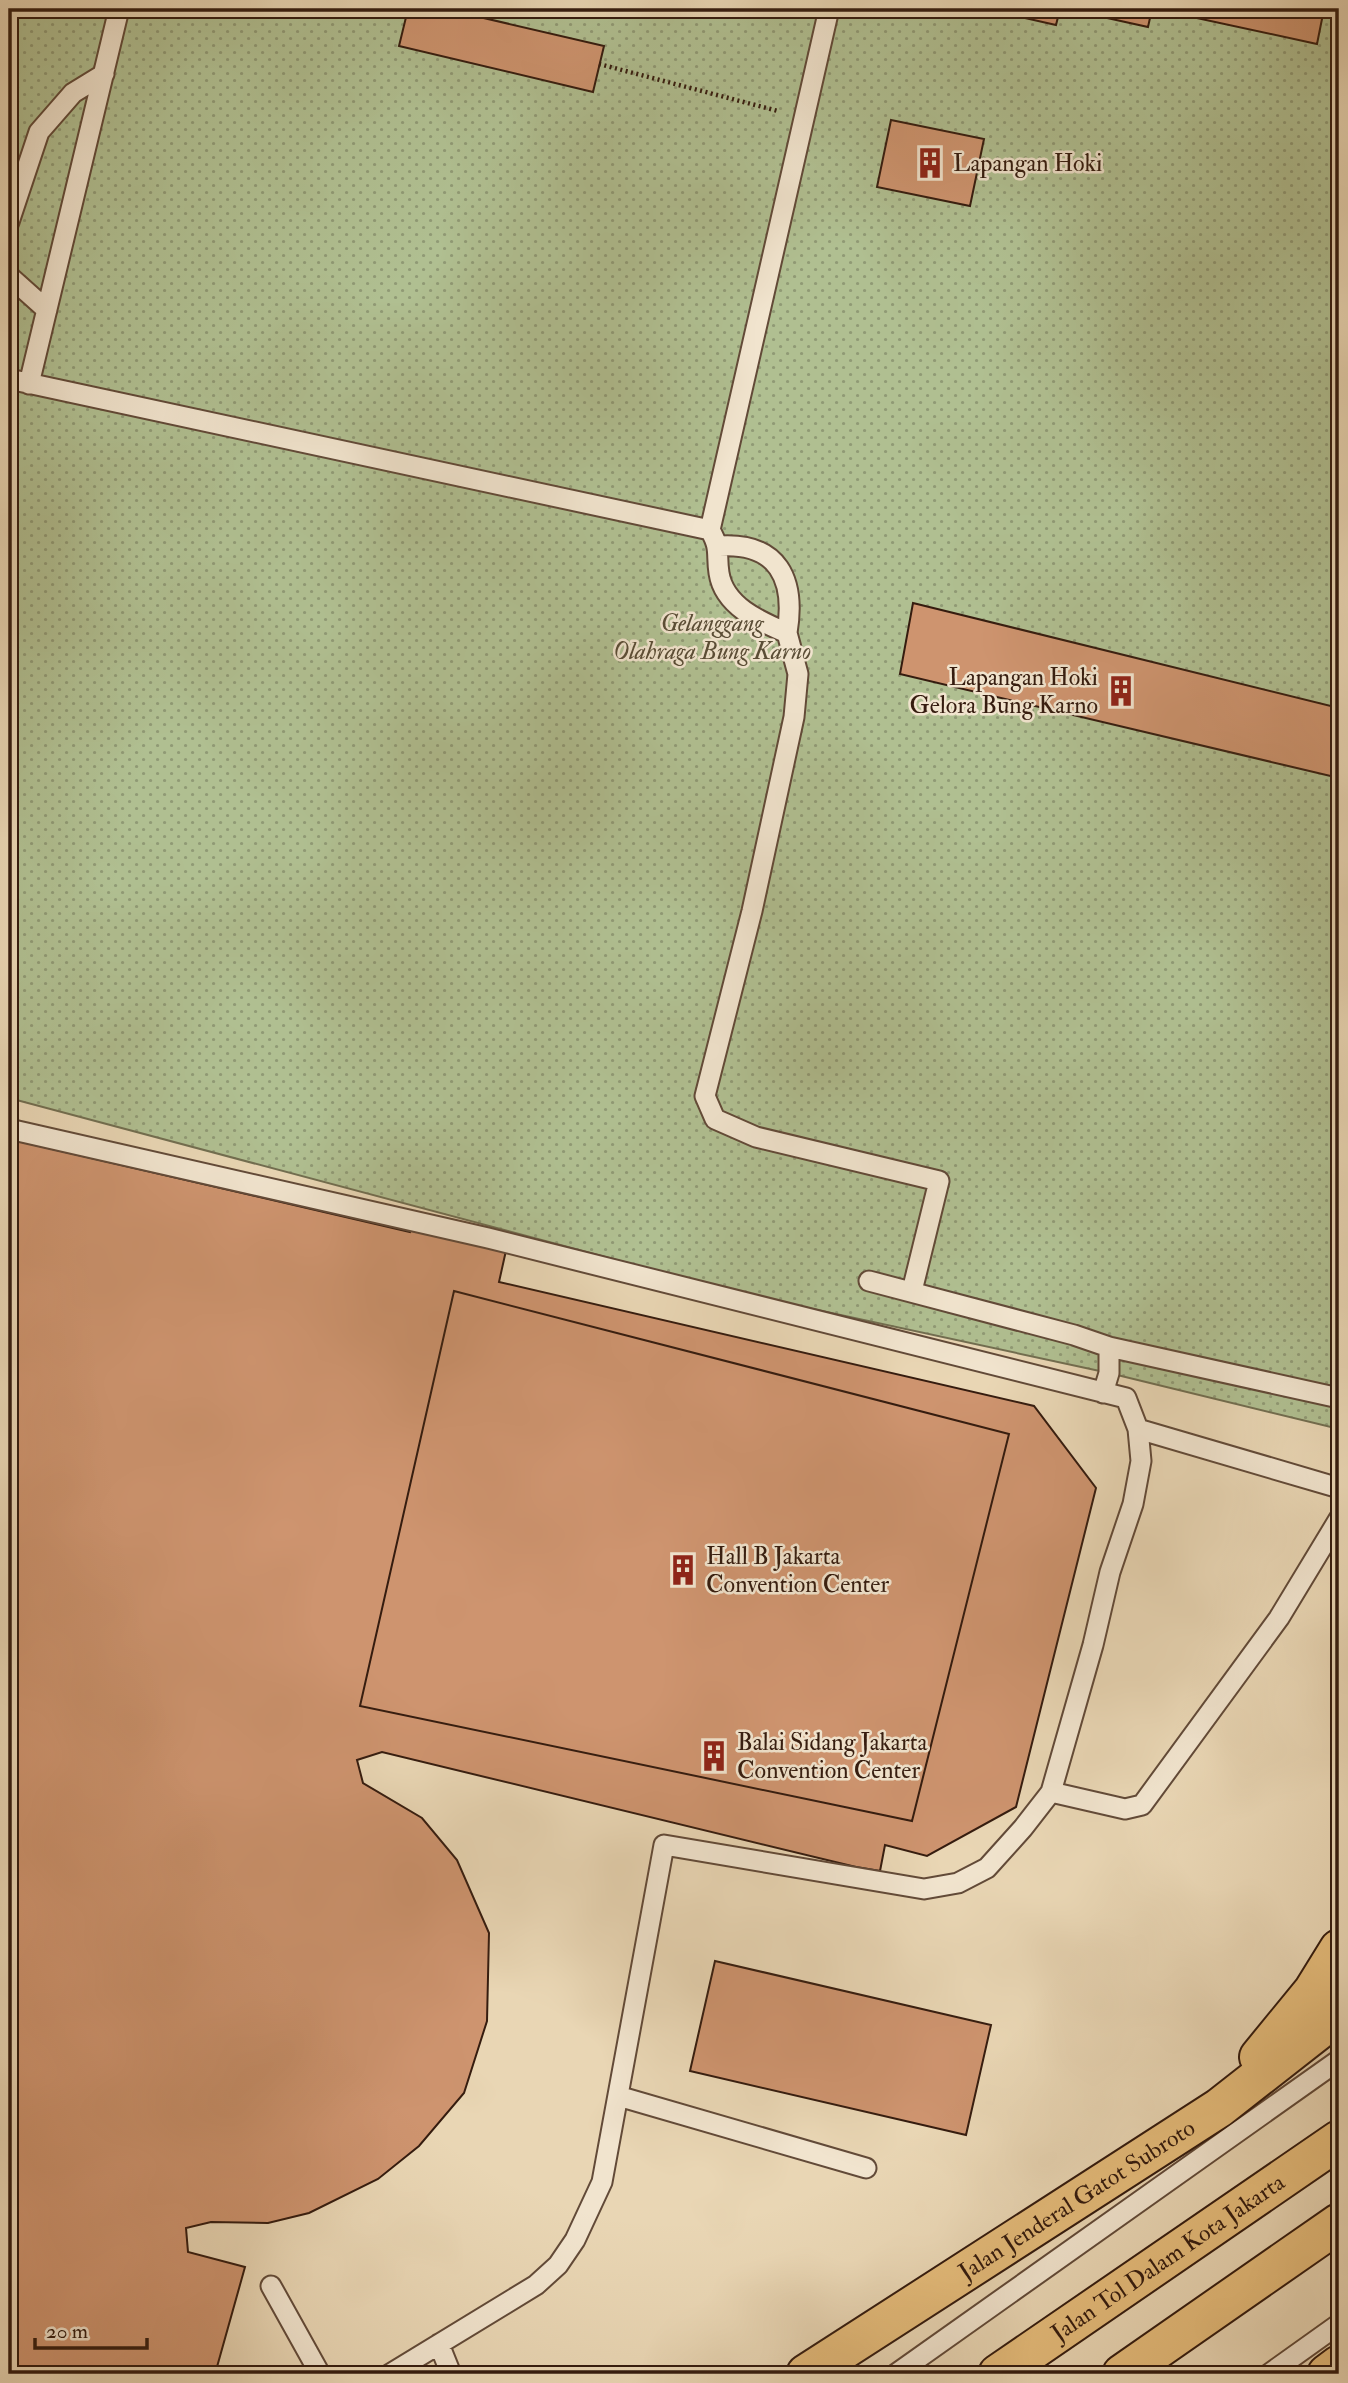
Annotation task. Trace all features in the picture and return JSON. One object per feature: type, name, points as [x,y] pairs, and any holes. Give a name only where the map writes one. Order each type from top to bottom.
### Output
[{"type":"highway","points":[[1219,2108],[1313,1991],[1339,1949]]},
{"type":"highway","name":"Jalan Jenderal Gatot Subroto","points":[[806,2374],[1219,2108],[1339,2014]]},
{"type":"highway","name":"Jalan Tol Dalam Kota Jakarta","points":[[998,2374],[1339,2140]]},
{"type":"highway","points":[[1122,2374],[1339,2223]]},
{"type":"highway","points":[[1327,2374],[1339,2365]]},
{"type":"lane","points":[[29,384],[119,9]]},
{"type":"lane","points":[[787,633],[753,618],[725,592],[719,572],[715,538],[829,9]]},
{"type":"lane","points":[[9,222],[39,132],[73,93],[104,74]]},
{"type":"lane","points":[[9,276],[47,310]]},
{"type":"lane","points":[[9,379],[755,547],[769,557],[782,574],[789,592],[791,608],[787,633],[798,674],[794,718],[755,898],[705,1096],[715,1119],[756,1137],[939,1181],[912,1291]]},
{"type":"lane","points":[[9,1129],[488,1238],[1126,1398],[1138,1429],[1141,1461],[1133,1504],[1110,1572],[1093,1645],[1051,1791],[1023,1828],[987,1868],[958,1883],[924,1889],[664,1845],[602,2182],[575,2240],[558,2265],[536,2285],[390,2374]]},
{"type":"lane","points":[[869,1281],[1074,1335],[1109,1347],[1339,1398]]},
{"type":"lane","points":[[1103,1393],[1109,1373],[1109,1347]]},
{"type":"lane","points":[[1138,1429],[1339,1488]]},
{"type":"lane","points":[[1051,1791],[1125,1809],[1142,1805],[1279,1618],[1339,1519]]},
{"type":"lane","points":[[896,2374],[1339,2060]]},
{"type":"lane","points":[[618,2096],[866,2168]]},
{"type":"lane","points":[[271,2286],[320,2374]]},
{"type":"lane","points":[[1269,2374],[1339,2324]]},
{"type":"lane","points":[[439,2344],[451,2374]]},
{"type":"path","points":[[388,9],[407,14]]},
{"type":"path","points":[[599,65],[804,118]]},
{"type":"green space","name":"Gelanggang Olahraga Bung Karno","points":[[9,9],[1339,9],[1339,1429],[1109,1373],[748,1295],[9,1098]]},
{"type":"building","points":[[408,9],[445,9],[604,46],[593,92],[399,46]]},
{"type":"building","points":[[985,9],[1060,9],[1056,25]]},
{"type":"building","points":[[1081,9],[1152,9],[1148,27],[1080,12]]},
{"type":"building","points":[[1155,9],[1324,9],[1317,44]]},
{"type":"building","name":"Lapangan Hoki","points":[[891,120],[984,139],[970,206],[877,187]]},
{"type":"building","name":"Lapangan Hoki Gelora Bung Karno","points":[[913,603],[1339,708],[1339,778],[900,674]]},
{"type":"building","name":"Balai Sidang Jakarta Convention Center","points":[[9,1139],[410,1232],[413,1223],[507,1246],[499,1282],[1034,1406],[1096,1488],[1016,1807],[927,1856],[885,1845],[880,1871],[856,1867],[382,1752],[357,1760],[363,1783],[422,1818],[457,1860],[489,1933],[487,2021],[464,2093],[419,2146],[378,2179],[309,2213],[268,2223],[211,2222],[186,2228],[188,2252],[245,2267],[215,2374],[9,2374]]},
{"type":"building","name":"Hall B Jakarta Convention Center","points":[[454,1291],[1009,1434],[912,1821],[360,1706]]},
{"type":"building","points":[[715,1961],[991,2025],[966,2135],[690,2071]]},
{"type":"place","name":"Lapangan Hoki","points":[[930,163]]},
{"type":"place","name":"Lapangan Hoki Gelora Bung Karno","points":[[1121,691]]},
{"type":"place","name":"Hall B Jakarta Convention Center","points":[[683,1570]]},
{"type":"place","name":"Balai Sidang Jakarta Convention Center","points":[[714,1756]]}]
